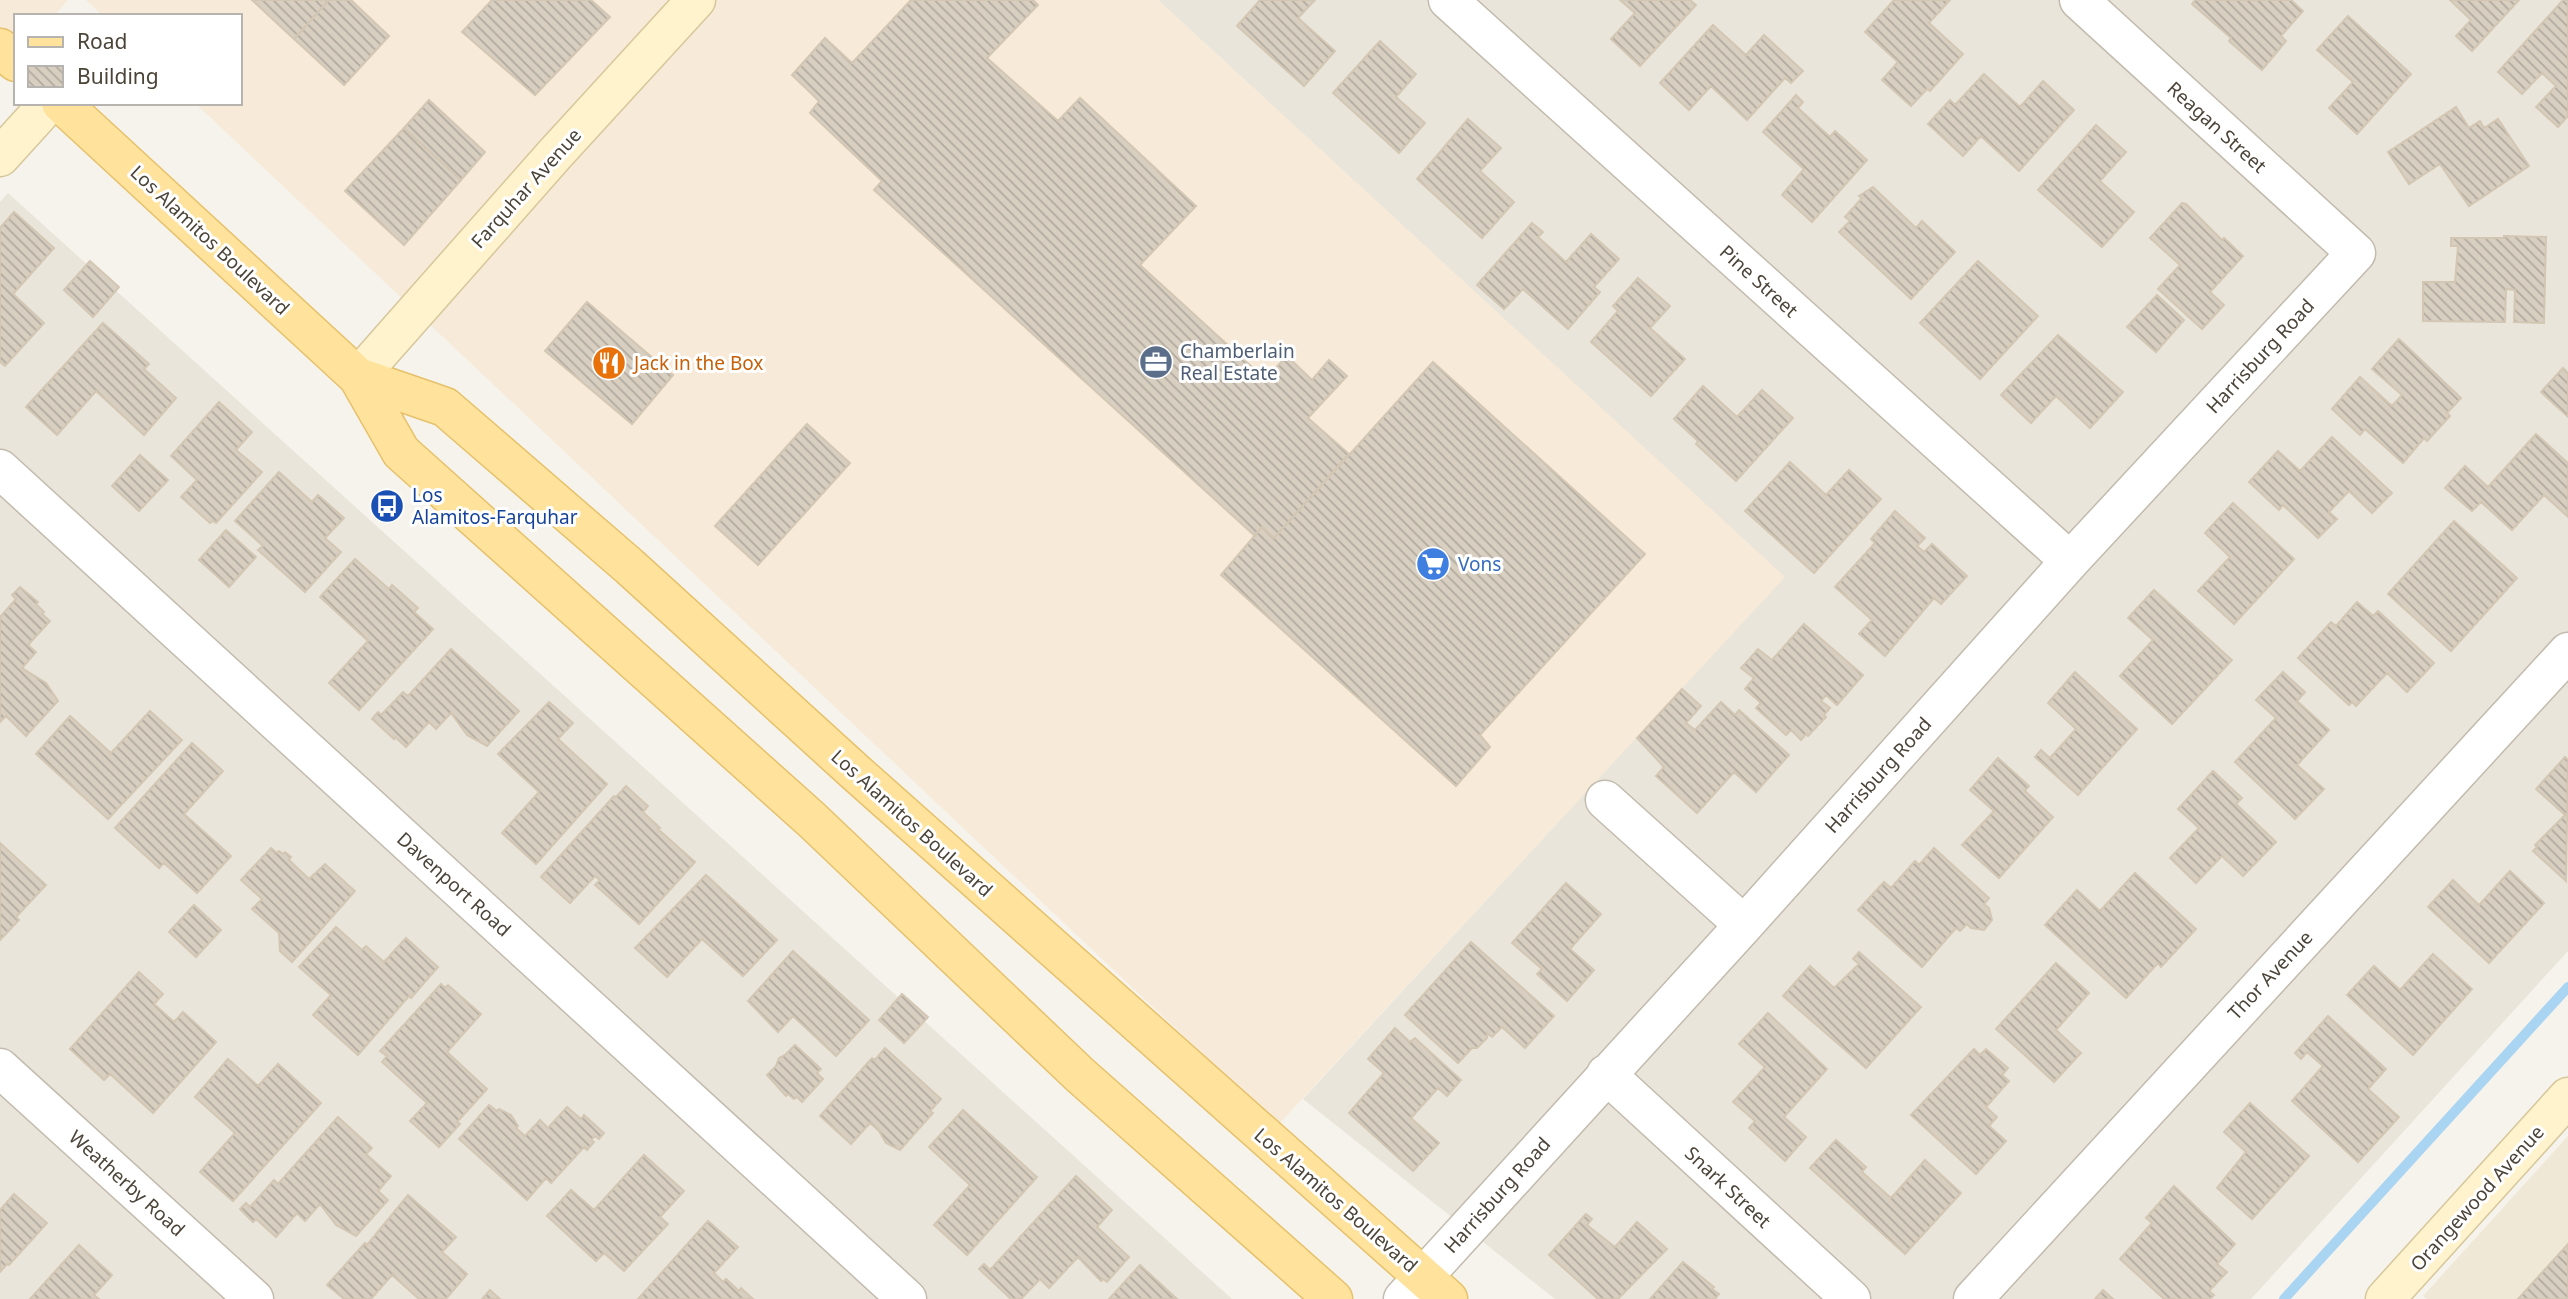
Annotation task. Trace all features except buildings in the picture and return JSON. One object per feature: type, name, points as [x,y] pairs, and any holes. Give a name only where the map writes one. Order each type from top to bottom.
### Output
[{"type":"main road","points":[[0,48],[14,60]]},
{"type":"main road","name":"Los Alamitos Boulevard","points":[[63,105],[358,377],[401,452],[812,820],[1080,1075],[1333,1299]]},
{"type":"main road","name":"Los Alamitos Boulevard","points":[[358,377],[445,407],[629,566],[1051,947],[1425,1291]]},
{"type":"street","name":"Farquhar Avenue","points":[[358,377],[555,154],[696,0]]},
{"type":"street","name":"Pine Street","points":[[1448,0],[2070,561]]},
{"type":"street","name":"Reagan Street","points":[[2078,0],[2356,253]]},
{"type":"street","points":[[0,157],[47,105]]},
{"type":"street","name":"Harrisburg Road","points":[[1425,1291],[1606,1074],[1744,925],[2070,561],[2356,253]]},
{"type":"street","name":"Davenport Road","points":[[0,469],[907,1299]]},
{"type":"street","name":"Thor Avenue","points":[[1973,1299],[2568,652]]},
{"type":"street","points":[[1605,800],[1744,925]]},
{"type":"street","name":"Weatherby Road","points":[[0,1068],[254,1299]]},
{"type":"street","name":"Snark Street","points":[[1606,1074],[1851,1299]]},
{"type":"street","name":"Orangewood Avenue","points":[[2385,1299],[2568,1097]]},
{"type":"shaded area","points":[[0,0],[68,0],[56,14],[14,14],[14,62],[0,78]]},
{"type":"shaded area","points":[[86,0],[1158,0],[1785,577],[1278,1125],[197,105],[242,105],[242,14],[101,14]]},
{"type":"shaded area","points":[[1158,0],[2568,0],[2568,951],[2251,1299],[1555,1299],[1303,1099],[1784,577]]},
{"type":"shaded area","points":[[8,193],[1232,1299],[0,1299],[0,202]]},
{"type":"shaded area","points":[[2568,1136],[2568,1299],[2427,1299],[2423,1296]]},
{"type":"waterway","points":[[2284,1299],[2568,987]]},
{"type":"place","name":"Chamberlain Real Estate","points":[[1156,362]]},
{"type":"place","name":"Jack in the Box","points":[[609,363]]},
{"type":"place","name":"Los Alamitos-Farquhar","points":[[387,506]]},
{"type":"place","name":"Vons","points":[[1433,564]]}]
